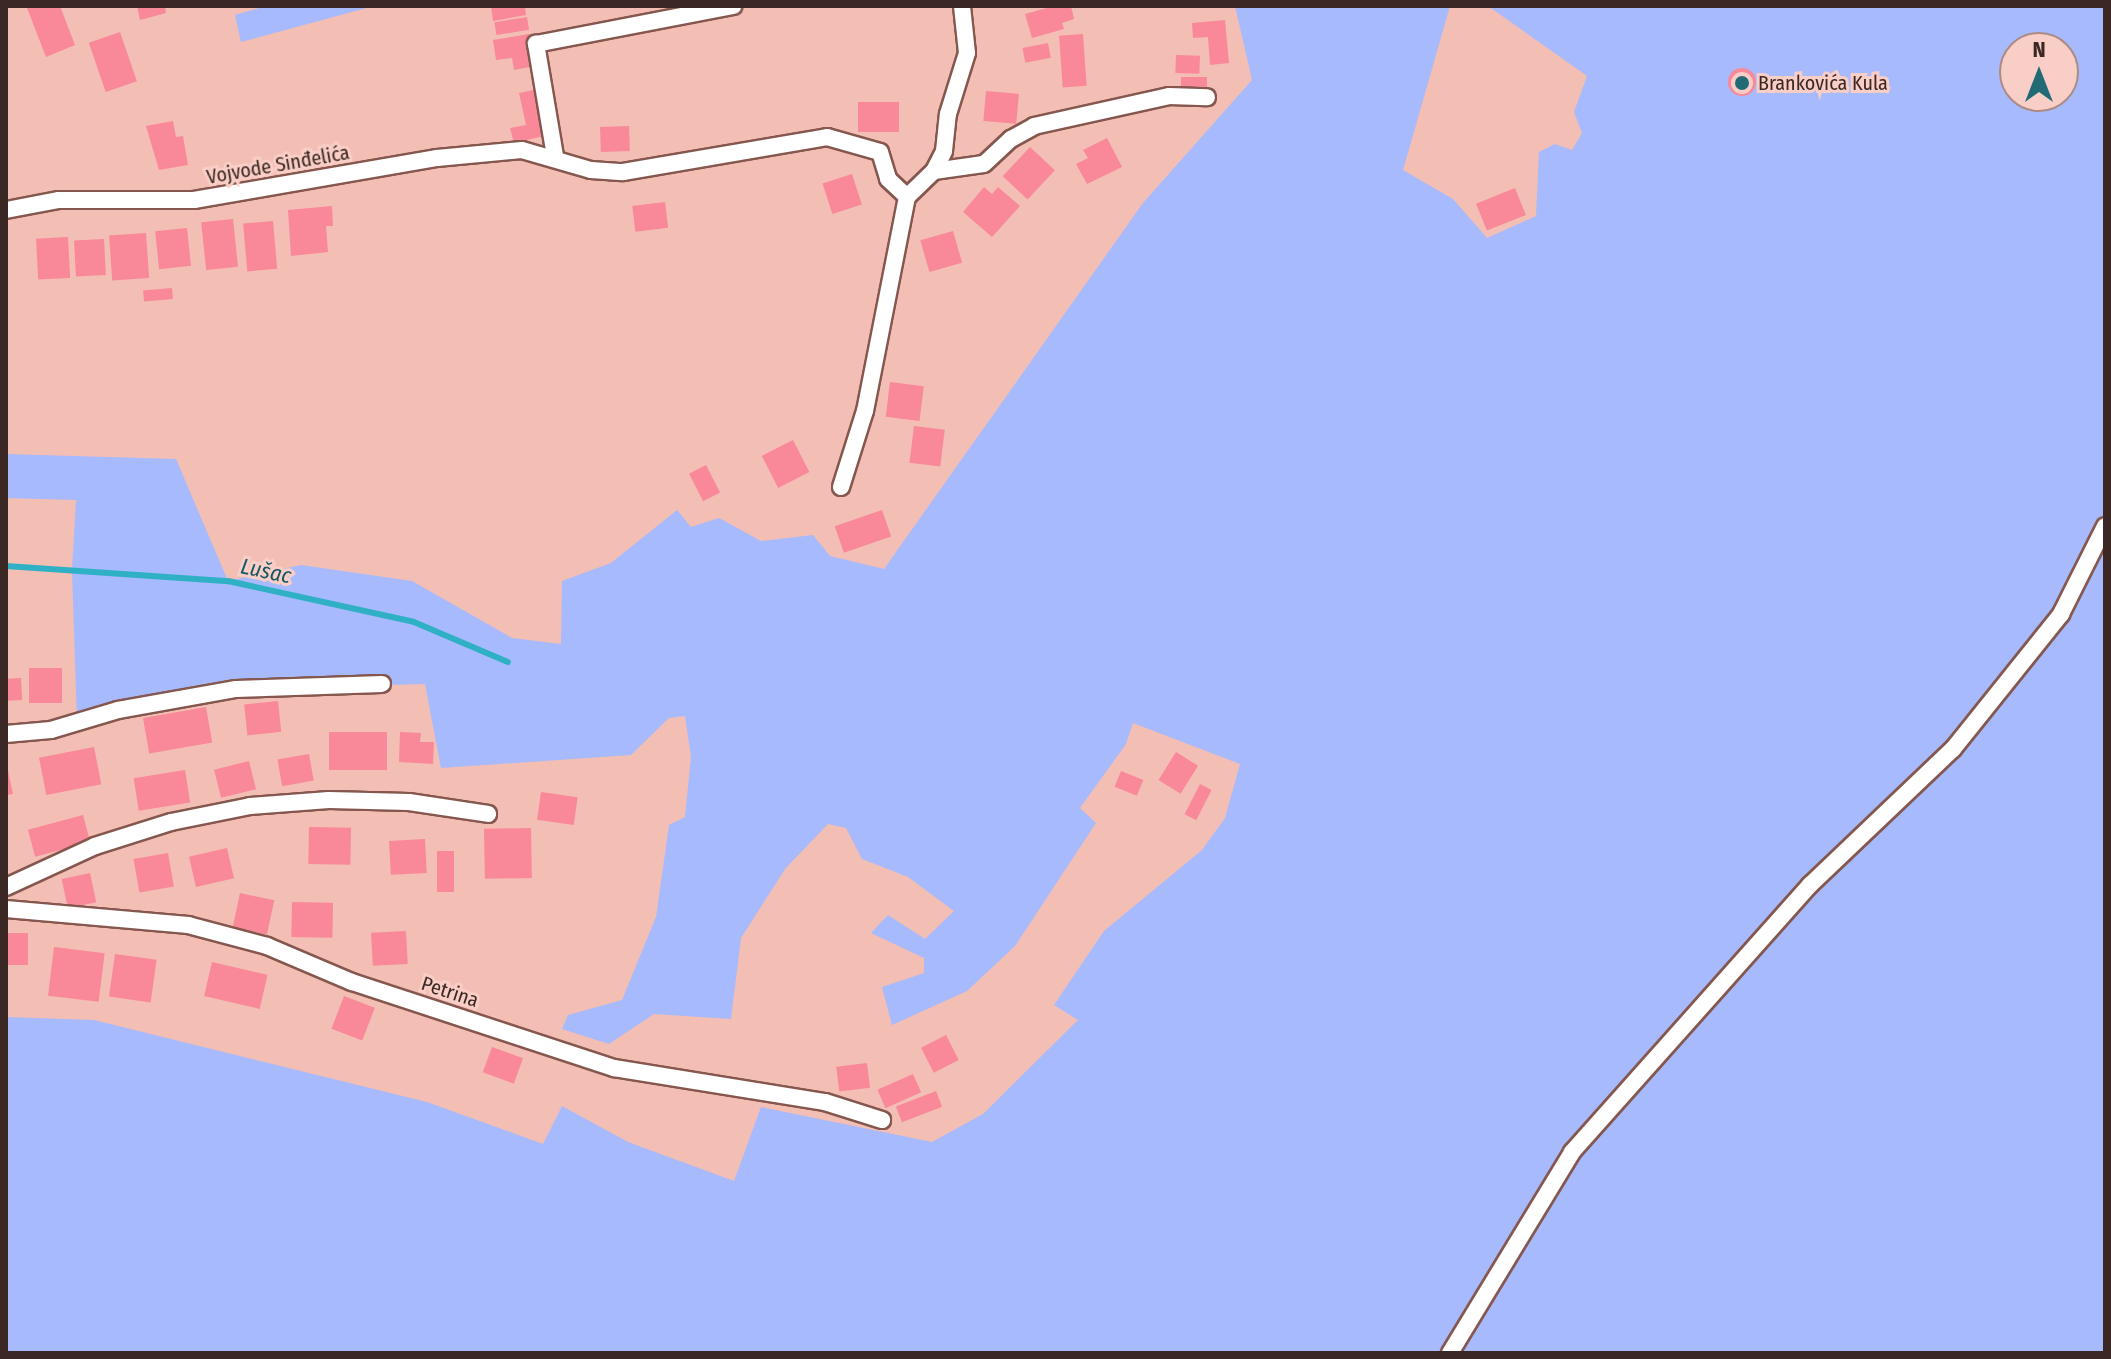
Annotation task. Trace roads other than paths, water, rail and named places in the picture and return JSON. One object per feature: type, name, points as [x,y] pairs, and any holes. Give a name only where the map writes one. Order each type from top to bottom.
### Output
[{"type":"street","points":[[555,156],[536,44],[733,6]]},
{"type":"street","points":[[841,487],[865,411],[907,197],[934,171],[944,151],[952,99],[967,53],[962,6]]},
{"type":"street","points":[[934,171],[984,164],[1034,126],[1169,96],[1207,97]]},
{"type":"street","name":"Vojvode Sinđelića","points":[[6,210],[59,200],[194,200],[437,158],[522,150],[555,156],[591,170],[623,172],[827,137],[880,152],[888,179],[907,197]]},
{"type":"street","points":[[1450,1353],[1572,1152],[1810,885],[1953,749],[2061,614],[2105,526]]},
{"type":"street","points":[[6,734],[51,730],[118,710],[236,689],[382,684]]},
{"type":"street","points":[[6,887],[95,846],[171,822],[250,806],[377,801],[488,814]]},
{"type":"street","name":"Petrina","points":[[6,909],[188,925],[267,946],[352,982],[614,1068],[825,1102],[882,1120]]},
{"type":"waterway","name":"Lušac","points":[[6,566],[228,581],[414,622],[508,662]]},
{"type":"place","name":"Brankovića Kula","points":[[1742,83]]}]
